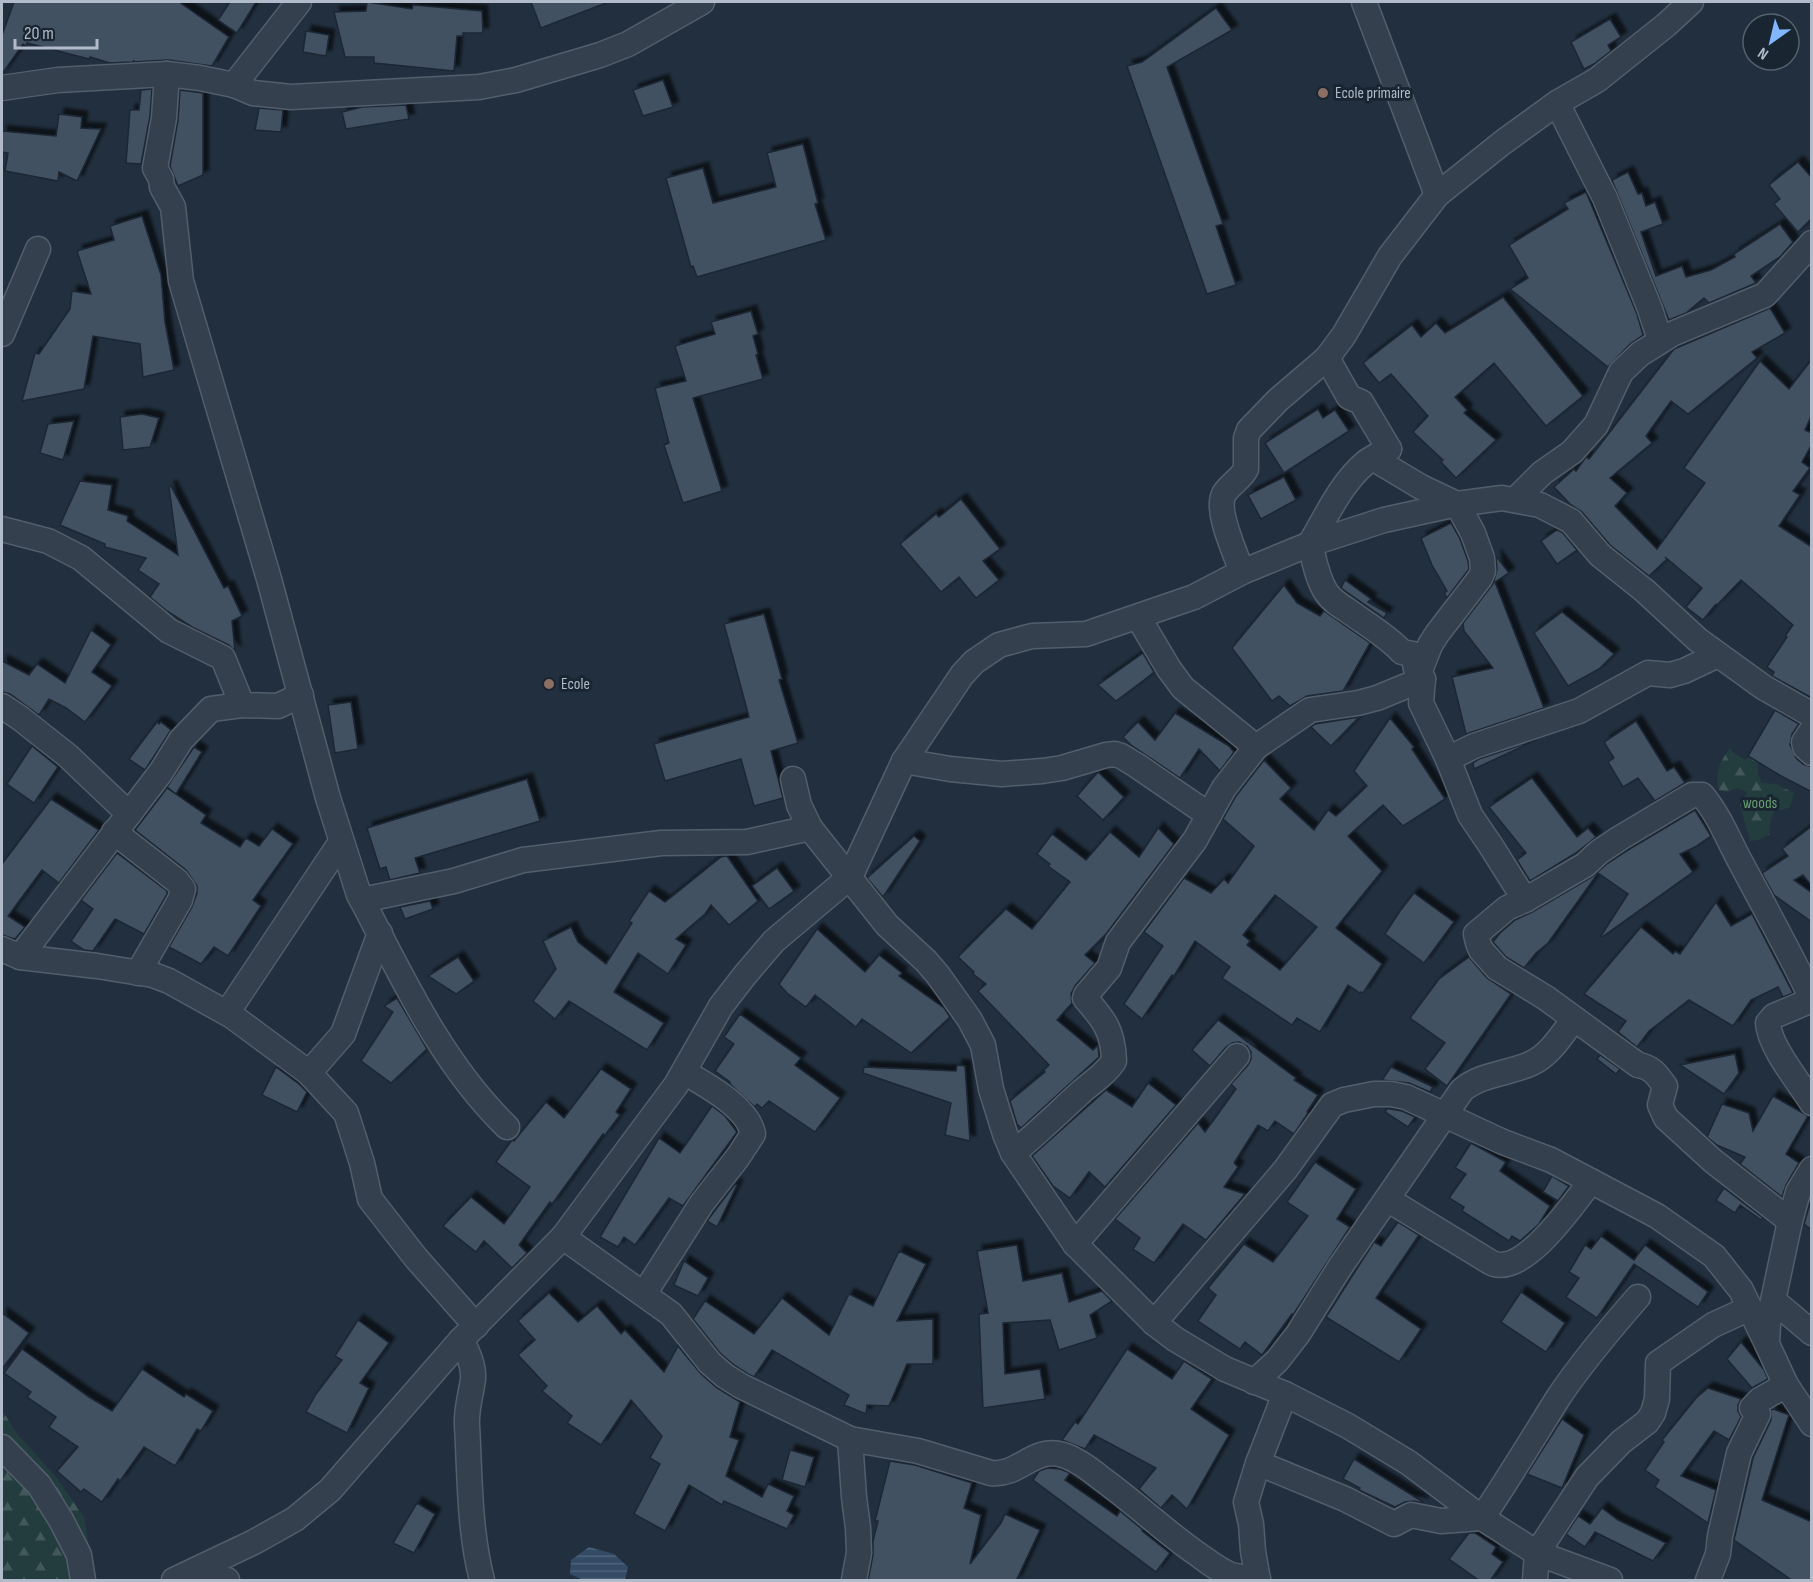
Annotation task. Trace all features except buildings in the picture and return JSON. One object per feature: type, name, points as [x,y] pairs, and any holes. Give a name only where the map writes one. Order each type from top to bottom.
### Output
[{"type":"street","points":[[234,86],[299,2]]},
{"type":"street","points":[[2,88],[58,80],[167,74],[200,78],[253,93],[291,98],[479,87],[516,80],[600,55],[628,44],[702,2]]},
{"type":"street","points":[[1364,2],[1437,195]]},
{"type":"street","points":[[1242,572],[1221,506],[1225,492],[1246,469],[1246,438],[1249,430],[1278,400],[1327,358],[1344,335],[1390,256],[1437,195],[1557,103],[1597,80],[1666,25],[1690,2]]},
{"type":"street","points":[[167,74],[164,118],[155,168],[173,207],[181,281],[250,513],[328,798],[359,895],[418,1006],[460,1072],[507,1127]]},
{"type":"street","points":[[1557,103],[1605,198],[1650,309],[1660,340]]},
{"type":"street","points":[[1515,500],[1542,473],[1572,452],[1596,425],[1621,372],[1640,354],[1660,340],[1765,295],[1812,243]]},
{"type":"street","points":[[2,334],[38,249]]},
{"type":"street","points":[[1327,358],[1349,397],[1361,402],[1389,449]]},
{"type":"street","points":[[1389,449],[1376,460],[1421,487],[1457,504],[1473,533],[1482,558],[1483,571],[1430,645],[1421,676],[1421,703],[1448,759],[1470,815],[1525,900]]},
{"type":"street","points":[[1389,449],[1364,463],[1340,492],[1310,544],[1327,594],[1402,652],[1413,654],[1416,669],[1421,676]]},
{"type":"street","points":[[171,1580],[254,1542],[295,1519],[330,1490],[469,1333],[563,1237],[684,1072],[721,1006],[745,975],[774,941],[850,877],[903,761],[962,675],[975,662],[999,645],[1032,636],[1086,634],[1194,597],[1242,572],[1310,544],[1384,520],[1457,504],[1502,498],[1540,506],[1571,521],[1600,555],[1645,591],[1698,640],[1763,687],[1812,715]]},
{"type":"street","points":[[2,529],[48,541],[81,558],[169,631],[223,658],[242,705]]},
{"type":"street","points":[[1138,617],[1169,669],[1184,688],[1256,747]]},
{"type":"street","points":[[1448,759],[1474,746],[1579,711],[1648,673],[1670,675],[1718,655]]},
{"type":"street","points":[[1014,1153],[1103,1075],[1114,1061],[1110,1031],[1085,998],[1086,995],[1109,968],[1119,940],[1195,840],[1224,788],[1256,747],[1310,710],[1377,698],[1421,676]]},
{"type":"street","points":[[11,953],[121,823],[161,772],[181,741],[211,709],[242,705],[278,706],[301,695]]},
{"type":"street","points":[[2,706],[68,756],[121,823],[183,889],[180,900],[138,973]]},
{"type":"street","points":[[1812,730],[1804,742],[1805,747],[1812,753]]},
{"type":"street","points":[[903,761],[950,769],[1002,774],[1062,768],[1114,754],[1136,765],[1209,815]]},
{"type":"street","points":[[793,779],[799,805],[810,828],[886,925],[938,975],[970,1020],[983,1045],[991,1089],[1005,1134],[1014,1153],[1076,1244],[1154,1323],[1202,1356],[1348,1426],[1409,1463],[1482,1518],[1537,1553],[1610,1581]]},
{"type":"street","points":[[1790,1221],[1713,1161],[1666,1118],[1660,1105],[1665,1086],[1653,1071],[1647,1066],[1638,1065],[1546,998],[1497,968],[1487,958],[1478,943],[1476,938],[1478,932],[1507,908],[1585,865],[1599,852],[1639,825],[1692,795],[1702,795],[1746,871],[1812,1000],[1774,1016],[1768,1023],[1769,1033],[1775,1046],[1812,1103]]},
{"type":"street","points":[[362,900],[454,881],[523,860],[661,843],[747,842],[810,828]]},
{"type":"street","points":[[227,1013],[342,842]]},
{"type":"street","points":[[309,1073],[343,1034],[380,933]]},
{"type":"street","points":[[11,953],[138,973],[169,981],[227,1013],[309,1073],[346,1113],[362,1163],[370,1199],[416,1258],[469,1333],[468,1353],[473,1380],[467,1405],[466,1424],[471,1505],[477,1561],[482,1581]]},
{"type":"street","points":[[1254,1382],[1277,1361],[1298,1334],[1340,1267],[1462,1090],[1484,1077],[1533,1063],[1541,1058],[1574,1019]]},
{"type":"street","points":[[1076,1244],[1237,1056]]},
{"type":"street","points":[[644,1294],[702,1203],[753,1134],[745,1118],[728,1100],[684,1072]]},
{"type":"street","points":[[1154,1323],[1285,1170],[1332,1105],[1356,1097],[1390,1094],[1406,1097],[1503,1142],[1551,1160],[1657,1216],[1714,1256],[1741,1290],[1786,1385],[1812,1424]]},
{"type":"street","points":[[1767,1344],[1768,1324],[1790,1221],[1798,1192],[1812,1169]]},
{"type":"street","points":[[1387,1199],[1490,1262],[1501,1266],[1517,1260],[1544,1239],[1591,1181]]},
{"type":"street","points":[[563,1237],[671,1314],[701,1353],[725,1376],[760,1395],[850,1439],[918,1451],[991,1473],[1001,1474],[1010,1471],[1044,1453],[1066,1455],[1087,1467],[1162,1527],[1216,1567],[1231,1575],[1258,1580],[1246,1502],[1258,1463],[1285,1394]]},
{"type":"street","points":[[1482,1518],[1524,1456],[1559,1396],[1638,1297]]},
{"type":"street","points":[[1774,1301],[1812,1334]]},
{"type":"street","points":[[1535,1581],[1537,1553],[1587,1477],[1621,1442],[1650,1418],[1657,1399],[1658,1363],[1713,1325],[1750,1308]]},
{"type":"street","points":[[1708,1581],[1718,1554],[1739,1453],[1758,1413],[1754,1406],[1752,1408],[1760,1401],[1786,1385]]},
{"type":"street","points":[[850,1439],[859,1553],[854,1581]]},
{"type":"street","points":[[2,1447],[39,1485],[61,1520],[79,1555],[83,1581]]},
{"type":"street","points":[[1258,1463],[1345,1499],[1394,1524],[1411,1515],[1441,1521],[1482,1518]]},
{"type":"street","points":[[171,1580],[227,1581]]},
{"type":"green space","name":"woods","points":[[1731,747],[1732,752],[1745,760],[1749,756],[1758,762],[1758,775],[1762,783],[1776,784],[1794,793],[1790,807],[1782,810],[1775,809],[1769,835],[1758,840],[1750,841],[1740,805],[1747,792],[1737,788],[1728,792],[1719,790],[1717,777],[1719,767]]},
{"type":"green space","points":[[2,1410],[18,1435],[56,1477],[84,1517],[91,1558],[84,1580],[2,1580]]},
{"type":"water","points":[[589,1547],[614,1554],[628,1567],[625,1580],[583,1580],[570,1574],[571,1560]]},
{"type":"place","name":"Ecole primaire","points":[[1323,93]]},
{"type":"place","name":"Ecole","points":[[549,684]]}]
